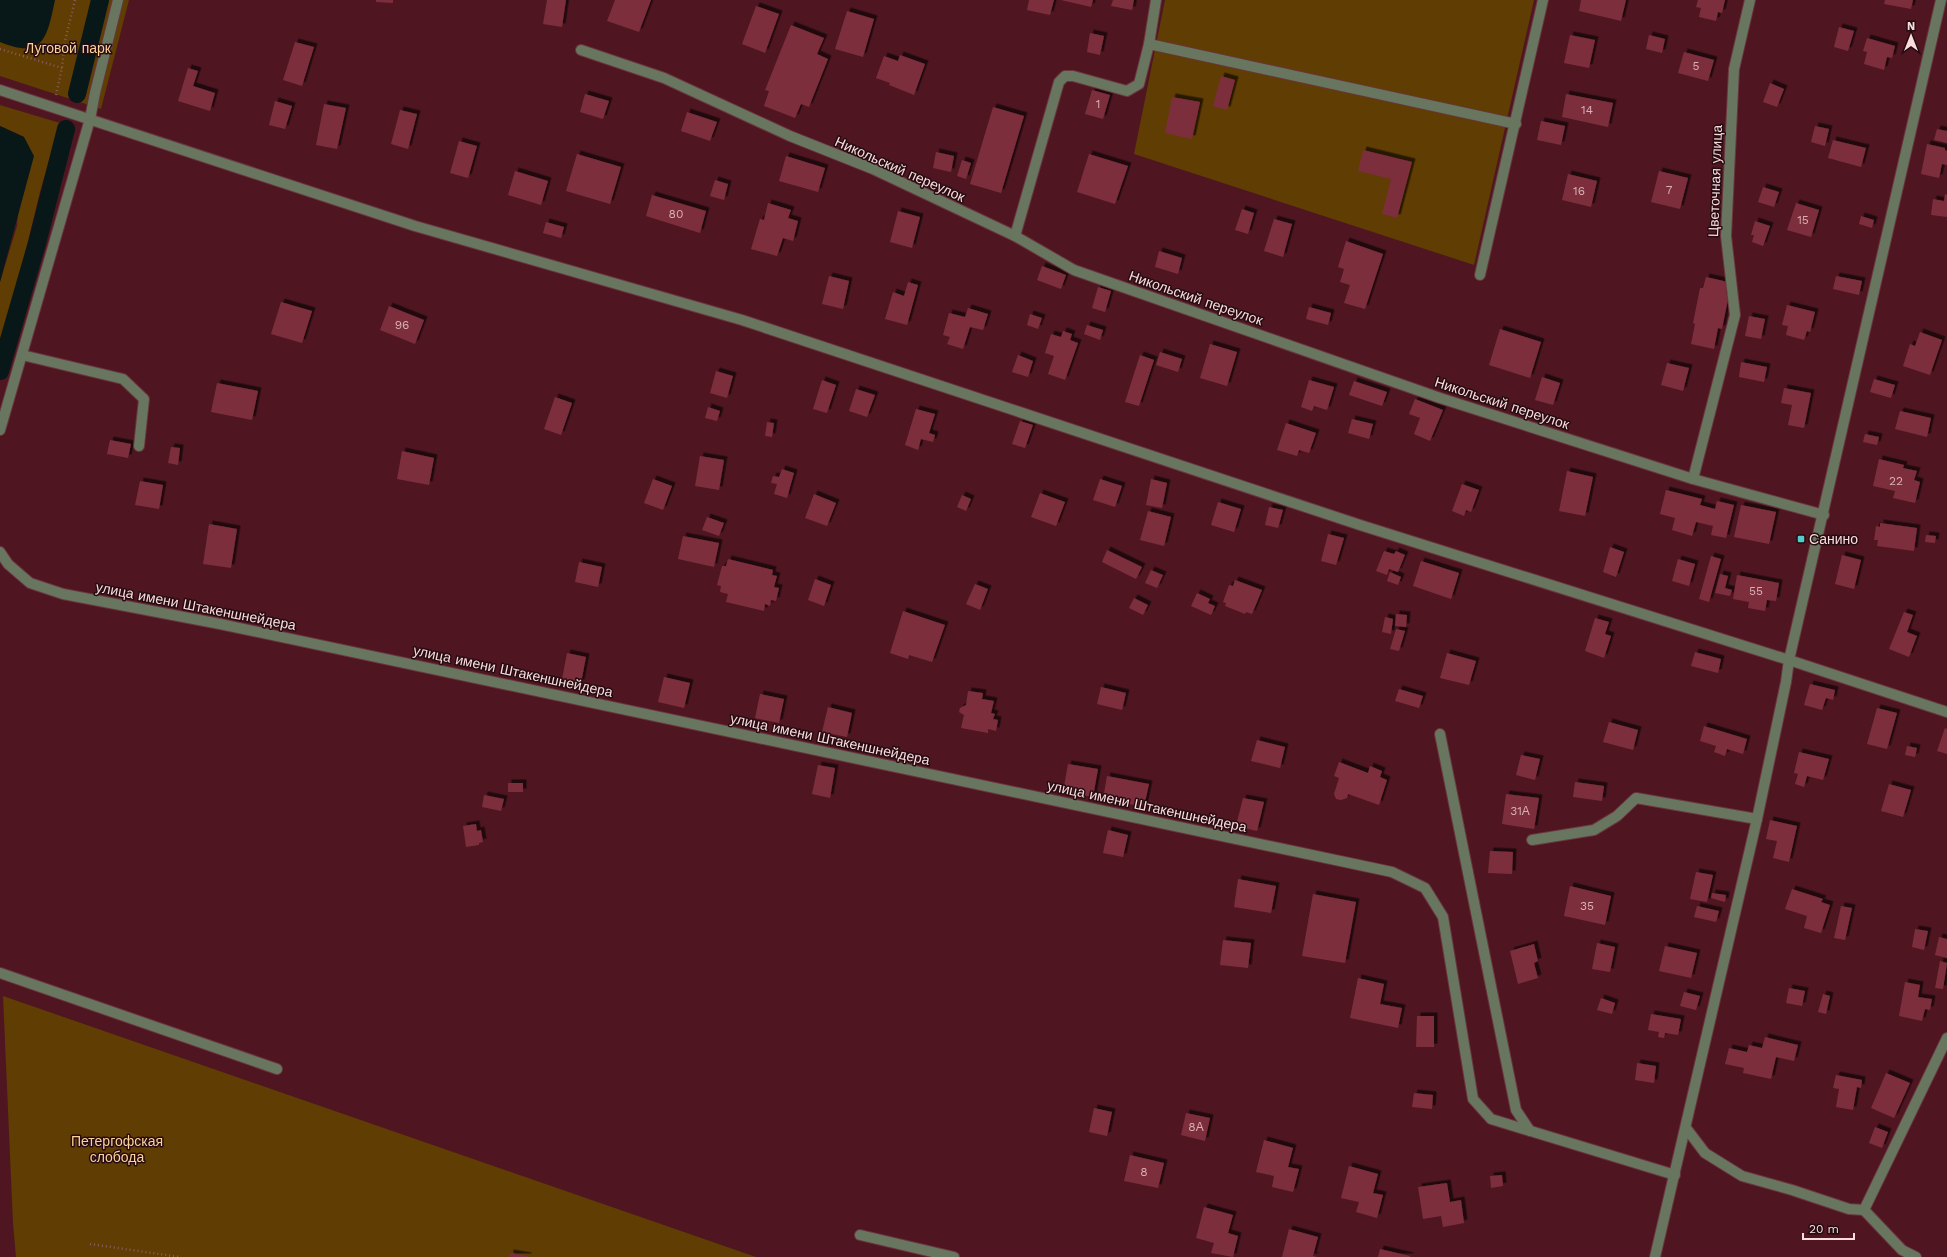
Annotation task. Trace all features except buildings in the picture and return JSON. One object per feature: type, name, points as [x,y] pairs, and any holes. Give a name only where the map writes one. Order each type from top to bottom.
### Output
[{"type":"street","points":[[0,430],[90,119],[118,0]]},
{"type":"street","points":[[1015,236],[1059,82],[1065,76],[1073,76],[1127,91],[1139,84],[1149,44],[1156,0]]},
{"type":"street","points":[[1480,275],[1516,124],[1543,0]]},
{"type":"street","name":"Цветочная улица","points":[[1693,479],[1735,316],[1726,236],[1733,85],[1734,69],[1750,0]]},
{"type":"street","points":[[1655,1257],[1757,819],[1786,682],[1789,660],[1824,515],[1941,0]]},
{"type":"street","points":[[1149,44],[1516,124]]},
{"type":"street","name":"Никольский переулок","points":[[581,50],[664,78],[790,136],[873,169],[1015,236],[1074,270],[1440,398],[1693,479],[1824,515]]},
{"type":"street","points":[[0,90],[415,226],[742,320],[1360,525],[1789,660],[1947,712]]},
{"type":"street","points":[[22,355],[123,379],[144,399],[139,446]]},
{"type":"street","name":"улица имени Штакеншнейдера","points":[[0,552],[8,564],[30,583],[63,594],[243,629],[1392,872],[1425,888],[1443,918],[1473,1099],[1491,1118],[1530,1131]]},
{"type":"street","points":[[1440,734],[1516,1110],[1530,1131],[1675,1175]]},
{"type":"street","points":[[1532,840],[1594,830],[1618,816],[1636,798],[1757,819]]},
{"type":"street","points":[[0,973],[277,1069]]},
{"type":"street","points":[[1864,1210],[1947,1038]]},
{"type":"street","points":[[1686,1128],[1705,1153],[1742,1176],[1792,1190],[1848,1209],[1864,1210],[1902,1250],[1916,1257]]},
{"type":"street","points":[[860,1235],[954,1257]]},
{"type":"path","points":[[52,106],[62,68],[64,41],[75,0]]},
{"type":"path","points":[[0,49],[62,68]]},
{"type":"path","points":[[90,1244],[180,1257]]},
{"type":"green space","name":"Луговой парк","points":[[0,0],[129,0],[101,109],[0,76]]},
{"type":"green space","points":[[1165,0],[1534,0],[1474,265],[1134,154]]},
{"type":"green space","points":[[0,105],[60,123],[40,192],[0,356],[0,282],[17,226],[24,137],[0,126]]},
{"type":"green space","name":"Петергофская слобода","points":[[3,996],[756,1257],[16,1257],[13,1223]]},
{"type":"shaded area","points":[[0,0],[55,0],[46,34],[41,42],[35,46],[26,48],[15,47],[0,42]]},
{"type":"shaded area","points":[[0,126],[24,137],[34,156],[0,282]]},
{"type":"waterway","points":[[77,94],[100,0]]},
{"type":"waterway","points":[[0,371],[37,243],[66,129]]},
{"type":"place","name":"Санино","points":[[1801,539]]}]
